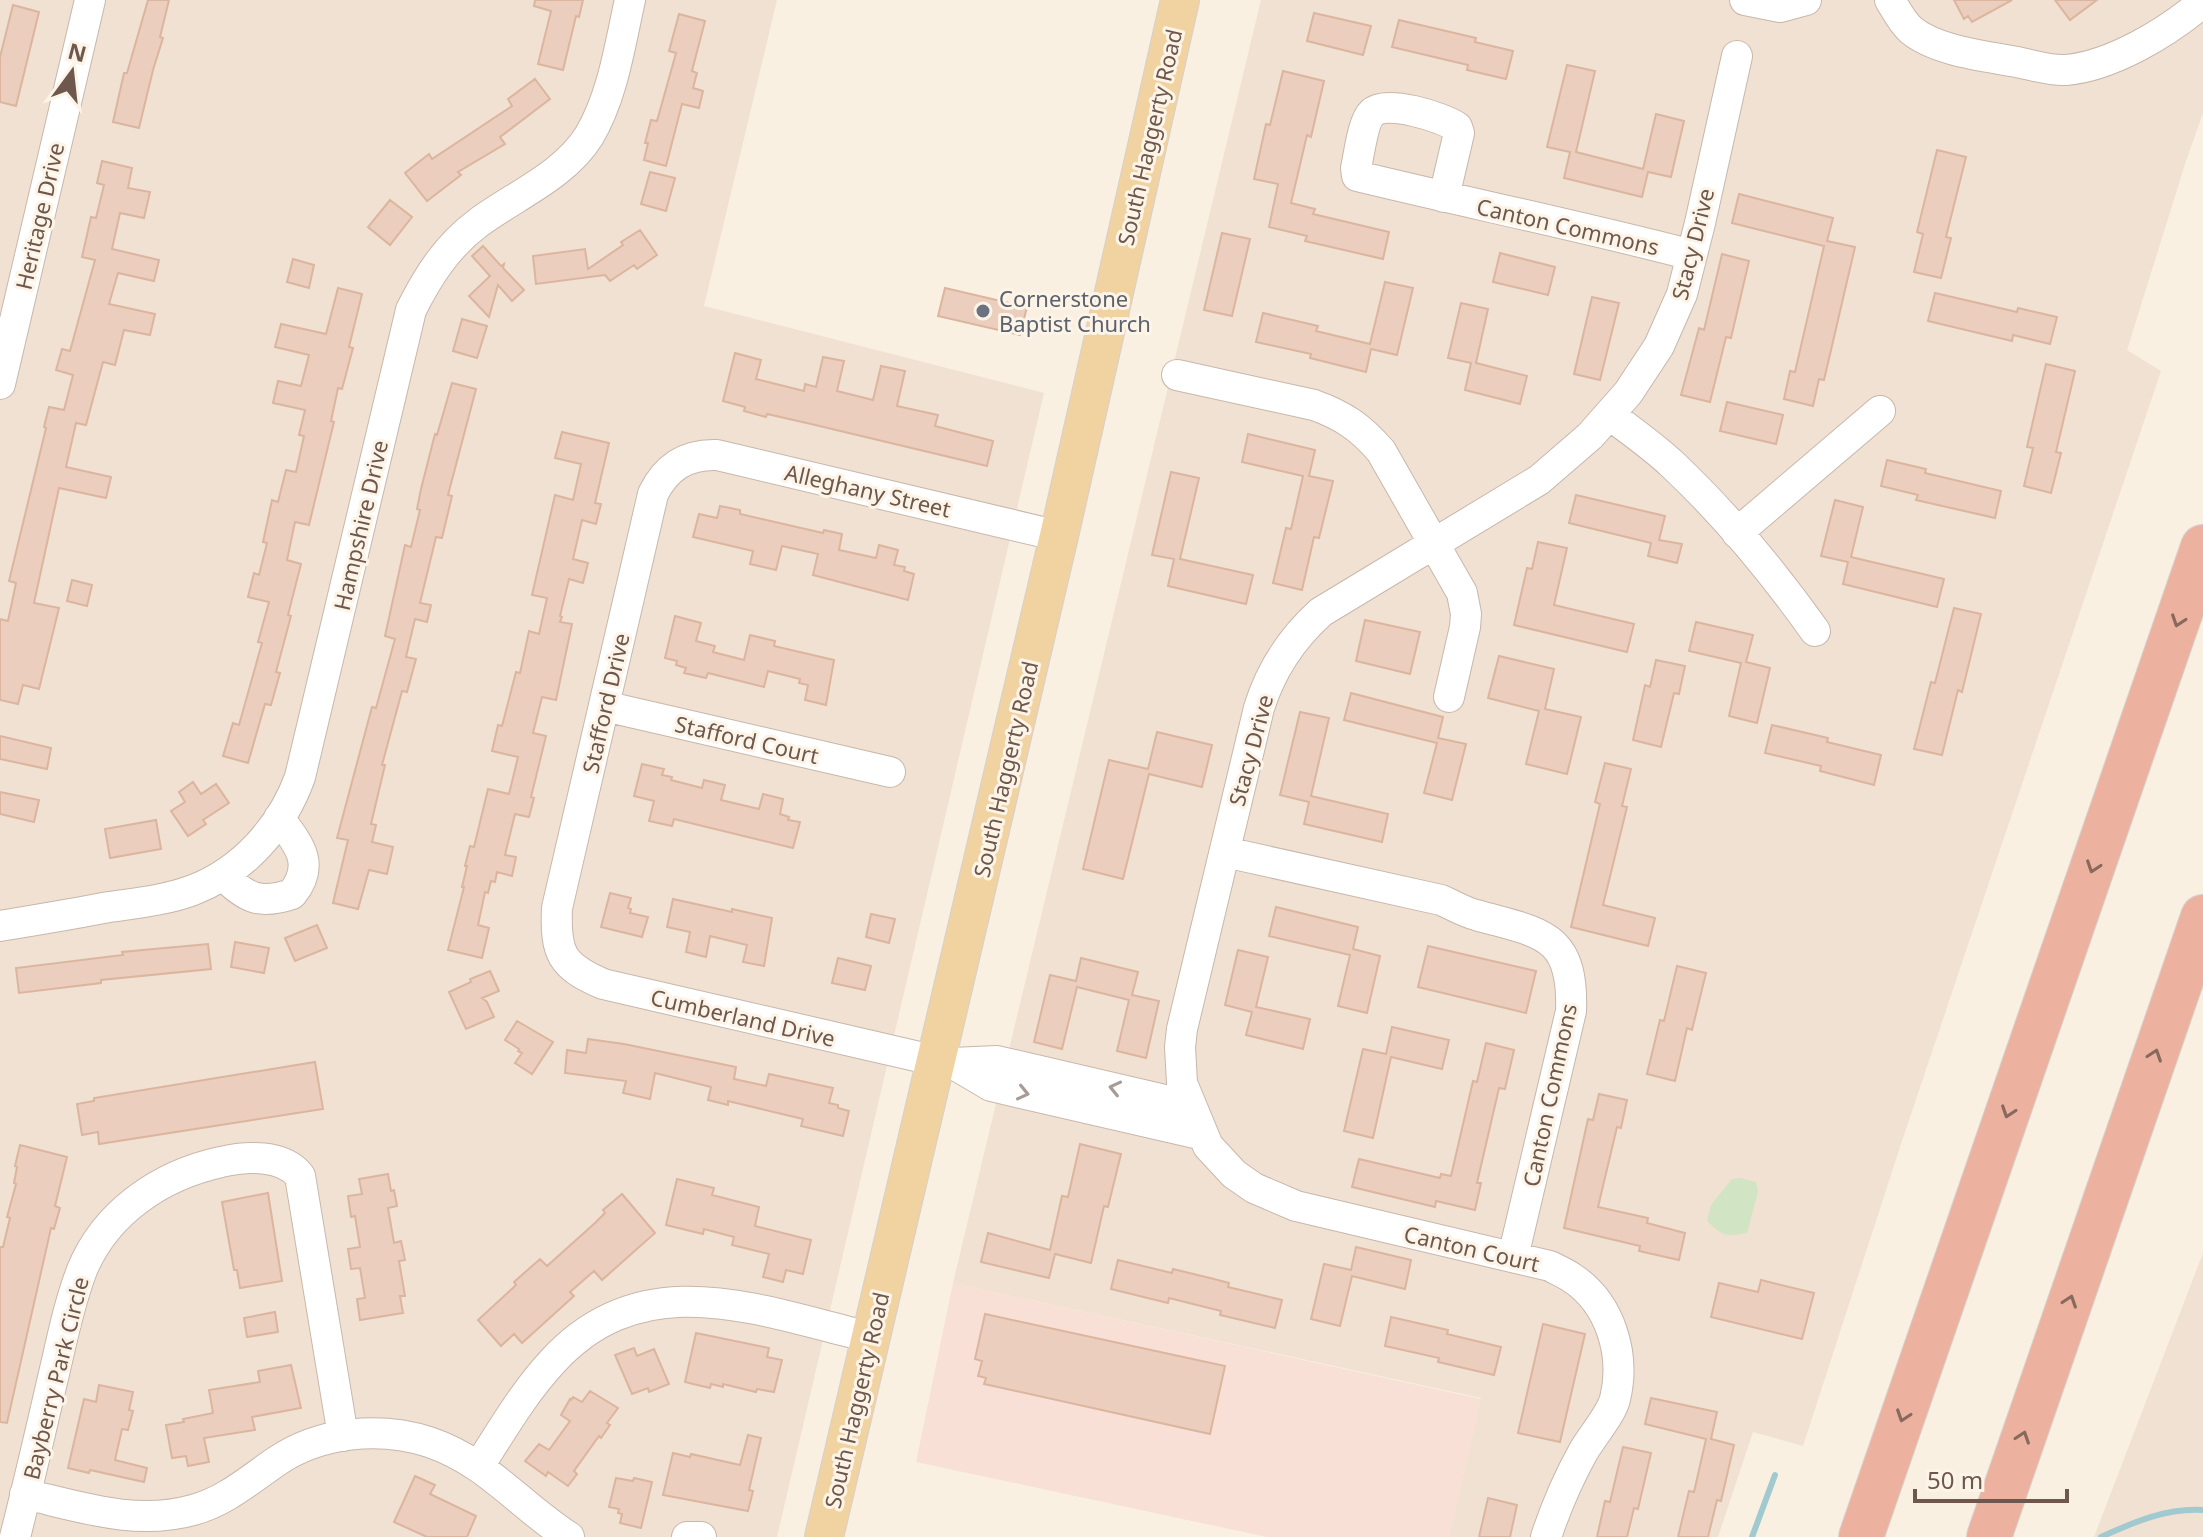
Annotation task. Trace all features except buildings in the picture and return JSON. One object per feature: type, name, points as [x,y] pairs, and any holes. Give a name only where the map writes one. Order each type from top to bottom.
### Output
[{"type":"highway","points":[[1861,1537],[2203,547]]},
{"type":"highway","points":[[1989,1537],[2203,917]]},
{"type":"main road","name":"South Haggerty Road","points":[[824,1537],[870,1337],[944,1062],[1180,0]]},
{"type":"street","name":"Heritage Drive","points":[[0,384],[90,0]]},
{"type":"street","name":"Hampshire Drive","points":[[0,926],[192,891],[223,875],[253,851],[279,818],[293,796],[300,777],[411,310],[425,281],[449,249],[474,225],[540,183],[589,136],[608,92],[630,0]]},
{"type":"street","points":[[1745,0],[1780,7],[1806,0]]},
{"type":"street","points":[[1890,0],[1912,31],[1928,40],[1976,55],[2064,70],[2120,54],[2178,22],[2203,2]]},
{"type":"street","name":"Stacy Drive","points":[[1191,1106],[1182,1083],[1180,1047],[1260,704],[1272,672],[1294,639],[1321,612],[1539,480],[1590,436],[1644,371],[1682,294],[1737,56]]},
{"type":"street","name":"Canton Commons","points":[[1444,197],[1692,255]]},
{"type":"street","points":[[1177,375],[1314,405],[1351,421],[1381,451],[1462,593],[1466,614],[1449,697]]},
{"type":"street","points":[[1737,533],[1880,411]]},
{"type":"street","points":[[1610,415],[1671,463],[1737,533],[1795,602],[1815,631]]},
{"type":"street","name":"Alleghany Street","points":[[678,464],[688,458],[717,455],[1059,536]]},
{"type":"street","name":"Stafford Drive","points":[[562,952],[557,942],[557,908],[653,494],[666,472],[678,464]]},
{"type":"street","name":"Stafford Court","points":[[604,706],[890,772]]},
{"type":"street","points":[[223,875],[239,891],[253,898],[268,900],[292,894],[304,874],[304,862],[299,847],[279,818]]},
{"type":"street","name":"Canton Commons","points":[[1225,852],[1441,900],[1472,914],[1542,934],[1556,945],[1571,976],[1571,1011],[1513,1257]]},
{"type":"street","name":"Cumberland Drive","points":[[562,952],[573,968],[603,984],[944,1062]]},
{"type":"street","points":[[944,1062],[997,1061],[1191,1106]]},
{"type":"street","points":[[944,1062],[991,1086],[1203,1135]]},
{"type":"street","name":"Canton Court","points":[[1191,1106],[1216,1157],[1254,1188],[1278,1200],[1550,1266],[1572,1278],[1591,1294],[1610,1326],[1618,1358],[1614,1401],[1583,1451],[1559,1499],[1546,1537]]},
{"type":"street","name":"Bayberry Park Circle","points":[[15,1537],[75,1289],[93,1248],[138,1197],[188,1170],[231,1159],[274,1160],[285,1162],[300,1176],[343,1436]]},
{"type":"street","points":[[479,1466],[531,1387],[555,1359],[591,1329],[630,1310],[678,1300],[709,1301],[870,1337]]},
{"type":"street","points":[[25,1494],[104,1513],[129,1516],[176,1514],[203,1507],[236,1492],[279,1460],[300,1449],[343,1436],[377,1433],[406,1436],[448,1450],[479,1466],[569,1537]]},
{"type":"street","points":[[687,1537],[701,1537]]},
{"type":"shaded area","points":[[0,0],[777,0],[704,306],[1044,393],[777,1537],[0,1537]]},
{"type":"shaded area","points":[[1261,0],[2203,0],[2203,113],[2127,350],[2161,371],[1900,1147],[1803,1446],[1753,1432],[1718,1537],[1449,1537],[1481,1398],[953,1283]]},
{"type":"shaded area","points":[[2203,1253],[2203,1537],[2094,1537]]},
{"type":"shaded area","points":[[953,1283],[1481,1399],[1449,1537],[1267,1537],[916,1462]]},
{"type":"green space","points":[[1732,1179],[1756,1182],[1758,1192],[1747,1233],[1725,1234],[1707,1221],[1711,1205]]},
{"type":"waterway","points":[[1752,1537],[1775,1475]]},
{"type":"waterway","points":[[2101,1537],[2163,1514],[2203,1510]]},
{"type":"place","name":"Cornerstone Baptist Church","points":[[983,311]]}]
